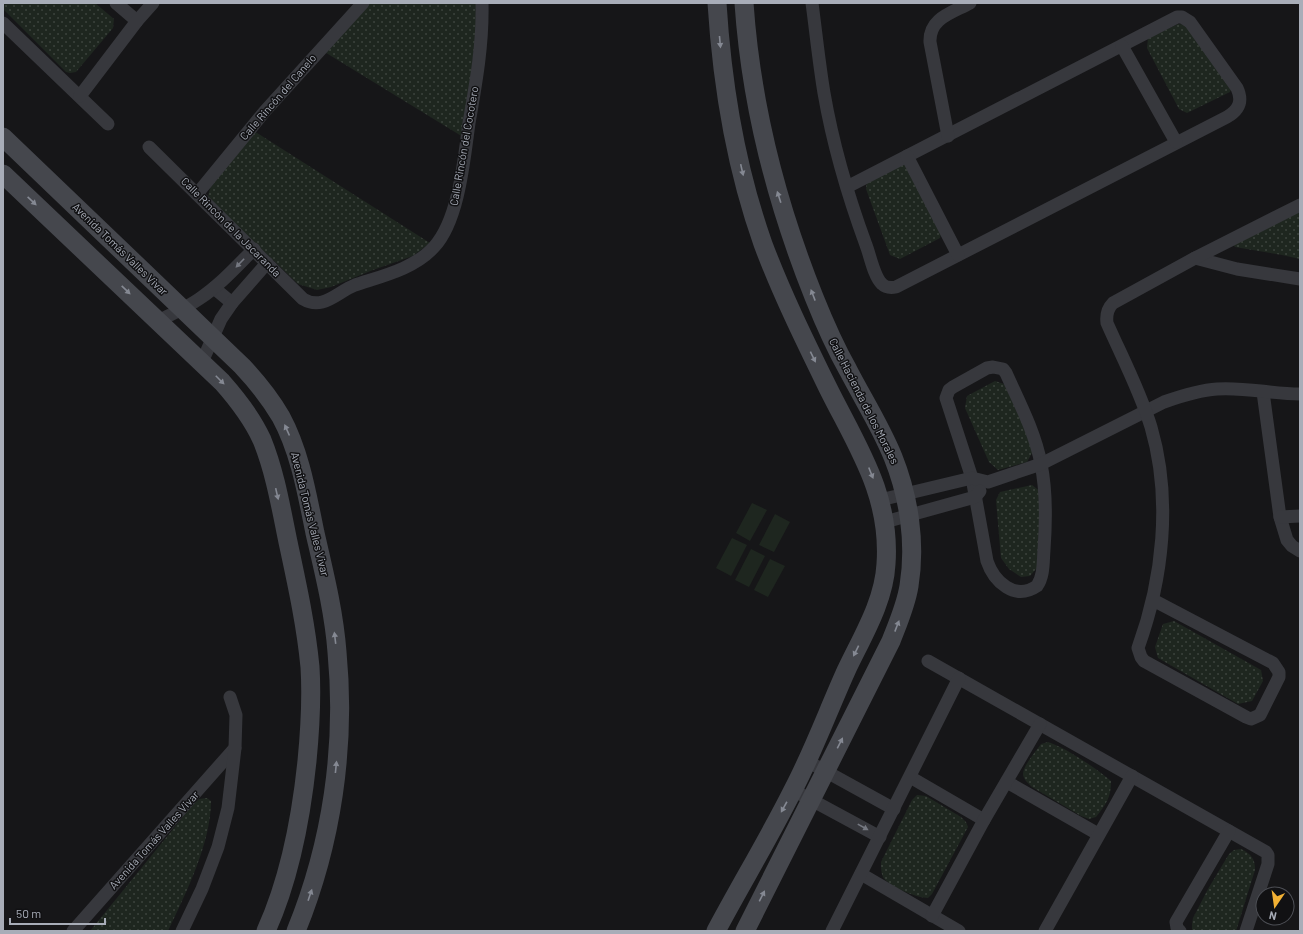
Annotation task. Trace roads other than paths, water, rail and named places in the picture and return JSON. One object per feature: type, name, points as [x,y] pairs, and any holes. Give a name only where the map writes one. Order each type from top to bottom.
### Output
[{"type":"street","points":[[116,3],[137,20]]},
{"type":"street","points":[[80,96],[137,20],[153,3]]},
{"type":"street","name":"Calle Rincón del Canelo","points":[[197,194],[264,111],[363,3]]},
{"type":"street","name":"Calle Rincón del Cocotero","points":[[315,304],[325,302],[350,287],[401,269],[423,257],[434,247],[444,233],[454,207],[462,167],[481,45],[482,3]]},
{"type":"street","points":[[716,931],[793,790],[877,604],[883,584],[887,545],[885,522],[876,485],[862,453],[802,335],[764,244],[751,205],[733,125],[720,47],[717,3]]},
{"type":"street","name":"Calle Hacienda de los Morales","points":[[744,3],[749,58],[763,137],[776,189],[814,297],[847,369],[887,444],[898,469],[905,494],[911,534],[911,567],[909,587],[899,622],[891,641],[745,931]]},
{"type":"street","points":[[812,3],[824,94],[847,187],[859,227],[878,279],[885,287],[896,287],[1234,113],[1239,107],[1240,94],[1190,22],[1186,19],[1177,17],[847,187]]},
{"type":"street","points":[[948,136],[930,42],[930,34],[932,28],[939,19],[970,3]]},
{"type":"street","points":[[3,23],[108,124]]},
{"type":"street","points":[[1122,46],[1176,142]]},
{"type":"street","name":"Avenida Tomás Valles Vivar","points":[[3,137],[258,383],[278,412],[290,438],[299,463],[310,507],[329,595],[337,651],[340,708],[340,730],[327,831],[313,886],[296,931]]},
{"type":"street","name":"Calle Rincón de la Jacaranda","points":[[149,147],[303,299],[315,304]]},
{"type":"street","points":[[907,156],[958,255]]},
{"type":"street","points":[[3,174],[202,362],[236,397],[262,440],[268,456],[278,495],[297,585],[308,651],[311,708],[310,735],[297,830],[287,872],[266,931]]},
{"type":"street","points":[[1153,600],[1273,663],[1279,672],[1279,677],[1260,715],[1251,719],[1246,717],[1144,661],[1140,657],[1138,648],[1153,600],[1160,553],[1162,507],[1160,471],[1146,412],[1107,323],[1107,312],[1109,306],[1113,303],[1195,258],[1300,205]]},
{"type":"street","points":[[158,321],[183,309],[214,288],[254,249]]},
{"type":"street","points":[[1195,258],[1237,269],[1300,279]]},
{"type":"street","points":[[202,362],[221,319],[232,303],[267,263]]},
{"type":"street","points":[[214,288],[232,303]]},
{"type":"street","points":[[802,335],[825,322]]},
{"type":"street","points":[[993,367],[1003,369],[1032,433],[1041,464],[1045,486],[1046,510],[1042,577],[1040,582],[1034,588],[1024,591],[1012,590],[1001,584],[996,579],[990,570],[987,561],[972,478],[948,403],[947,394],[953,387],[987,368],[993,367]]},
{"type":"street","points":[[885,522],[975,497],[988,482],[1041,464],[1177,397],[1200,391],[1217,389],[1300,394]]},
{"type":"street","points":[[1263,392],[1280,517],[1287,540],[1292,546],[1300,551]]},
{"type":"street","points":[[880,500],[972,478],[988,482]]},
{"type":"street","points":[[1280,517],[1300,516]]},
{"type":"street","points":[[928,660],[1262,849],[1268,855],[1268,864],[1246,931]]},
{"type":"street","points":[[832,931],[959,678]]},
{"type":"street","points":[[182,931],[202,889],[218,847],[228,808],[235,748],[236,715],[230,697]]},
{"type":"street","points":[[932,916],[984,820],[1040,724]]},
{"type":"street","name":"Avenida Tomás Valles Vivar","points":[[73,931],[235,748]]},
{"type":"street","points":[[806,761],[894,809]]},
{"type":"street","points":[[1045,931],[1098,834],[1132,776]]},
{"type":"street","points":[[910,777],[984,820]]},
{"type":"street","points":[[1007,782],[1098,834]]},
{"type":"street","points":[[793,790],[880,837]]},
{"type":"street","points":[[1180,931],[1177,928],[1176,922],[1229,831]]},
{"type":"street","points":[[861,874],[959,931]]}]
